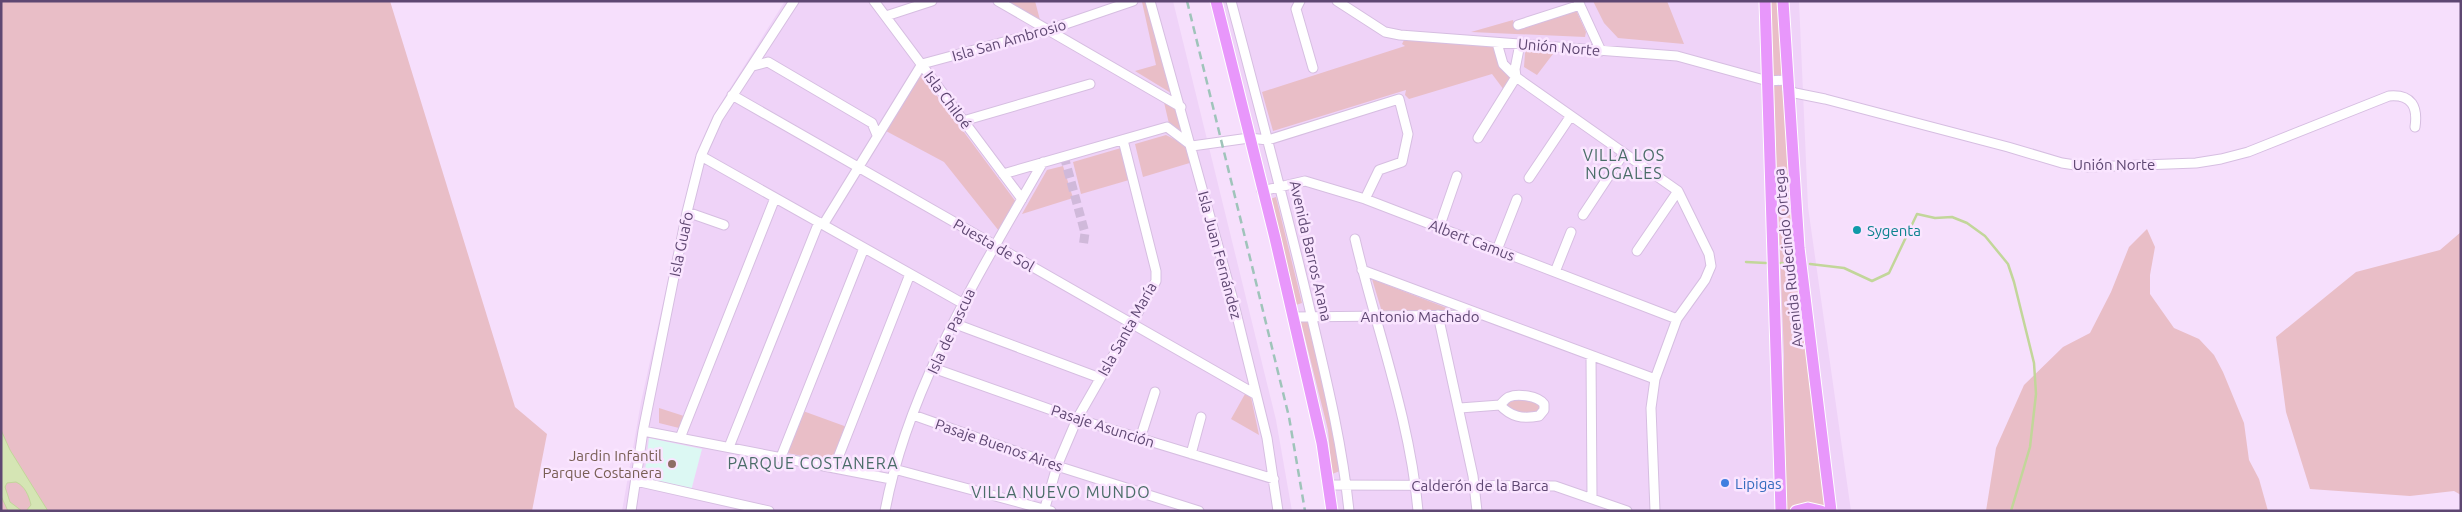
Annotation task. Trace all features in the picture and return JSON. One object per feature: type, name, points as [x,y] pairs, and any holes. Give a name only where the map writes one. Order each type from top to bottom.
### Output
[{"type":"main road","points":[[1216,1],[1322,443],[1332,511]]},
{"type":"main road","name":"Avenida Rudecindo Ortega","points":[[1765,1],[1781,511]]},
{"type":"main road","name":"Avenida Rudecindo Ortega","points":[[1783,1],[1799,248],[1831,511]]},
{"type":"main road","points":[[1796,511],[1808,508],[1821,511]]},
{"type":"street","name":"Isla Guafo","points":[[631,511],[643,431],[687,212],[701,156],[711,130],[732,95],[753,66],[794,1]]},
{"type":"street","name":"Isla Chiloé","points":[[874,1],[1022,199]]},
{"type":"street","points":[[886,16],[932,1]]},
{"type":"street","points":[[998,1],[1181,106]]},
{"type":"street","name":"Isla San Ambrosio","points":[[922,64],[1048,30],[1133,1]]},
{"type":"street","name":"Isla Juan Fernández","points":[[1150,1],[1181,106],[1233,300],[1267,438],[1278,511]]},
{"type":"street","name":"Avenida Barros Arana","points":[[1230,1],[1281,187],[1312,317],[1338,433],[1349,511]]},
{"type":"street","points":[[1300,1],[1296,9],[1313,68]]},
{"type":"street","name":"Unión Norte","points":[[1337,1],[1385,32],[1497,43],[1676,56],[1768,81],[1787,84],[1796,93],[2080,166],[2196,162],[2221,159],[2248,152],[2389,96],[2405,99],[2414,106],[2417,111],[2415,127]]},
{"type":"street","points":[[1518,25],[1579,3],[1601,51]]},
{"type":"street","points":[[1497,43],[1503,64],[1516,77],[1570,117],[1678,191],[1709,254],[1711,266],[1705,280],[1677,319],[1654,379],[1651,408],[1655,511]]},
{"type":"street","points":[[1478,138],[1516,77],[1515,69],[1520,44]]},
{"type":"street","points":[[753,66],[768,62],[872,123],[877,135]]},
{"type":"street","points":[[729,447],[821,224],[922,64]]},
{"type":"street","points":[[964,121],[1090,84]]},
{"type":"street","name":"Puesta de Sol","points":[[732,95],[1255,394]]},
{"type":"street","points":[[1003,174],[1167,127],[1192,146],[1249,138],[1268,140],[1398,98],[1408,134],[1402,162],[1379,170],[1365,199]]},
{"type":"street","points":[[1529,178],[1570,117]]},
{"type":"street","name":"Isla Santa María","points":[[1046,510],[1057,466],[1077,419],[1155,285],[1156,276],[1123,140]]},
{"type":"street","points":[[1583,215],[1624,153]]},
{"type":"street","points":[[701,156],[962,303]]},
{"type":"street","name":"Isla de Pascua","points":[[884,511],[890,479],[913,415],[962,303],[1043,162]]},
{"type":"street","points":[[1439,228],[1457,176]]},
{"type":"street","name":"Albert Camus","points":[[1262,191],[1305,181],[1365,199],[1677,319]]},
{"type":"street","points":[[1638,251],[1678,191]]},
{"type":"street","points":[[680,438],[775,198]]},
{"type":"street","points":[[1497,250],[1517,199]]},
{"type":"street","points":[[687,212],[724,225]]},
{"type":"street","points":[[1555,272],[1571,232]]},
{"type":"street","points":[[1355,239],[1401,408],[1416,485],[1418,511]]},
{"type":"street","points":[[781,458],[864,248]]},
{"type":"street","points":[[1362,270],[1486,315]]},
{"type":"street","points":[[834,468],[910,274]]},
{"type":"street","points":[[1438,315],[1460,408],[1474,486],[1476,511]]},
{"type":"street","name":"Antonio Machado","points":[[1293,317],[1486,315],[1654,379]]},
{"type":"street","points":[[953,323],[1100,378]]},
{"type":"street","points":[[1591,356],[1592,497]]},
{"type":"street","name":"Pasaje Asunción","points":[[933,368],[1077,419],[1274,479]]},
{"type":"street","points":[[1140,439],[1155,392]]},
{"type":"street","points":[[1460,408],[1500,405]]},
{"type":"street","name":"Pasaje Buenos Aires","points":[[913,415],[1057,466],[1199,511]]},
{"type":"street","points":[[1191,454],[1201,417]]},
{"type":"street","points":[[643,431],[890,479]]},
{"type":"street","points":[[894,469],[1046,510]]},
{"type":"street","points":[[636,481],[769,511]]},
{"type":"street","name":"Calderón de la Barca","points":[[1328,485],[1556,486],[1628,511]]},
{"type":"shaded area","points":[[1,1],[390,1],[515,407],[547,434],[532,511],[1,511]]},
{"type":"shaded area","points":[[785,1],[1173,1],[1276,420],[1292,511],[622,511],[641,402],[695,159],[719,106]]},
{"type":"shaded area","points":[[1006,1],[1035,1],[1040,20]]},
{"type":"shaded area","points":[[1145,1],[1171,93],[1135,71],[1156,65],[1142,2]]},
{"type":"shaded area","points":[[1219,1],[1799,1],[1808,207],[1851,511],[1334,511]]},
{"type":"shaded area","points":[[1593,1],[1667,1],[1684,44],[1618,38],[1604,23]]},
{"type":"shaded area","points":[[1770,1],[1781,1],[1829,508],[1814,504],[1786,511],[1783,442],[1784,355]]},
{"type":"shaded area","points":[[1576,10],[1586,32],[1585,37],[1471,32],[1513,20],[1515,27]]},
{"type":"shaded area","points":[[1405,38],[1493,45],[1500,66],[1512,80],[1504,90],[1492,74],[1409,99],[1405,95],[1406,90],[1273,131],[1262,92],[1405,46],[1402,44]]},
{"type":"shaded area","points":[[1528,49],[1556,50],[1537,75],[1524,67],[1525,53]]},
{"type":"shaded area","points":[[920,73],[1016,202],[999,231],[944,162],[886,131]]},
{"type":"shaded area","points":[[1163,98],[1179,110],[1183,129],[1180,131],[1170,128]]},
{"type":"shaded area","points":[[1166,135],[1190,147],[1193,162],[1143,177],[1135,144]]},
{"type":"shaded area","points":[[1121,148],[1129,180],[1081,194],[1073,162]]},
{"type":"shaded area","points":[[1063,166],[1073,198],[1022,214],[1047,170]]},
{"type":"shaded area","points":[[1276,197],[1302,303],[1296,305],[1270,199]]},
{"type":"shaded area","points":[[2147,229],[2155,247],[2150,275],[2150,294],[2174,328],[2199,339],[2214,355],[2244,423],[2249,460],[2259,479],[2268,511],[1986,511],[1996,448],[2024,385],[2063,347],[2090,333],[2111,292],[2129,247]]},
{"type":"shaded area","points":[[2461,232],[2461,495],[2454,491],[2410,496],[2310,489],[2286,412],[2276,337],[2356,272],[2440,250]]},
{"type":"shaded area","points":[[1372,279],[1452,310],[1382,312]]},
{"type":"shaded area","points":[[1308,320],[1332,420],[1340,471],[1332,474],[1328,430],[1301,322]]},
{"type":"shaded area","points":[[1245,394],[1251,397],[1259,435],[1231,419]]},
{"type":"shaded area","points":[[1517,399],[1535,401],[1541,407],[1537,413],[1514,413],[1504,405]]},
{"type":"shaded area","points":[[659,408],[687,417],[679,428],[659,423]]},
{"type":"shaded area","points":[[803,411],[847,427],[832,462],[787,453]]},
{"type":"shaded area","points":[[1,430],[10,450],[48,511],[26,511],[31,505],[29,498],[24,489],[16,482],[7,483],[5,487],[10,502],[22,511],[8,511],[1,496]]},
{"type":"shaded area","name":"Jardin Infantil Parque Costanera","points":[[649,438],[702,449],[691,491],[644,479]]},
{"type":"waterway","points":[[1810,264],[1844,268],[1872,281],[1889,273],[1917,214],[1935,218],[1952,217],[1967,223],[1985,236],[2008,264],[2034,363],[2036,394],[2030,447],[2011,511]]},
{"type":"waterway","points":[[1746,262],[1766,263]]},
{"type":"waterway","points":[[1780,263],[1793,264]]},
{"type":"tunnel","points":[[1064,156],[1085,233],[1083,247]]},
{"type":"railway","points":[[1187,1],[1289,417],[1305,511]]},
{"type":"place","name":"Sygenta","points":[[1857,230]]},
{"type":"place","name":"Jardin Infantil Parque Costanera","points":[[672,464]]},
{"type":"place","name":"Lipigas","points":[[1725,483]]},
{"type":"district","name":"VILLA LOS NOGALES","points":[[1624,164]]},
{"type":"district","name":"PARQUE COSTANERA","points":[[813,463]]},
{"type":"district","name":"VILLA NUEVO MUNDO","points":[[1061,492]]}]
